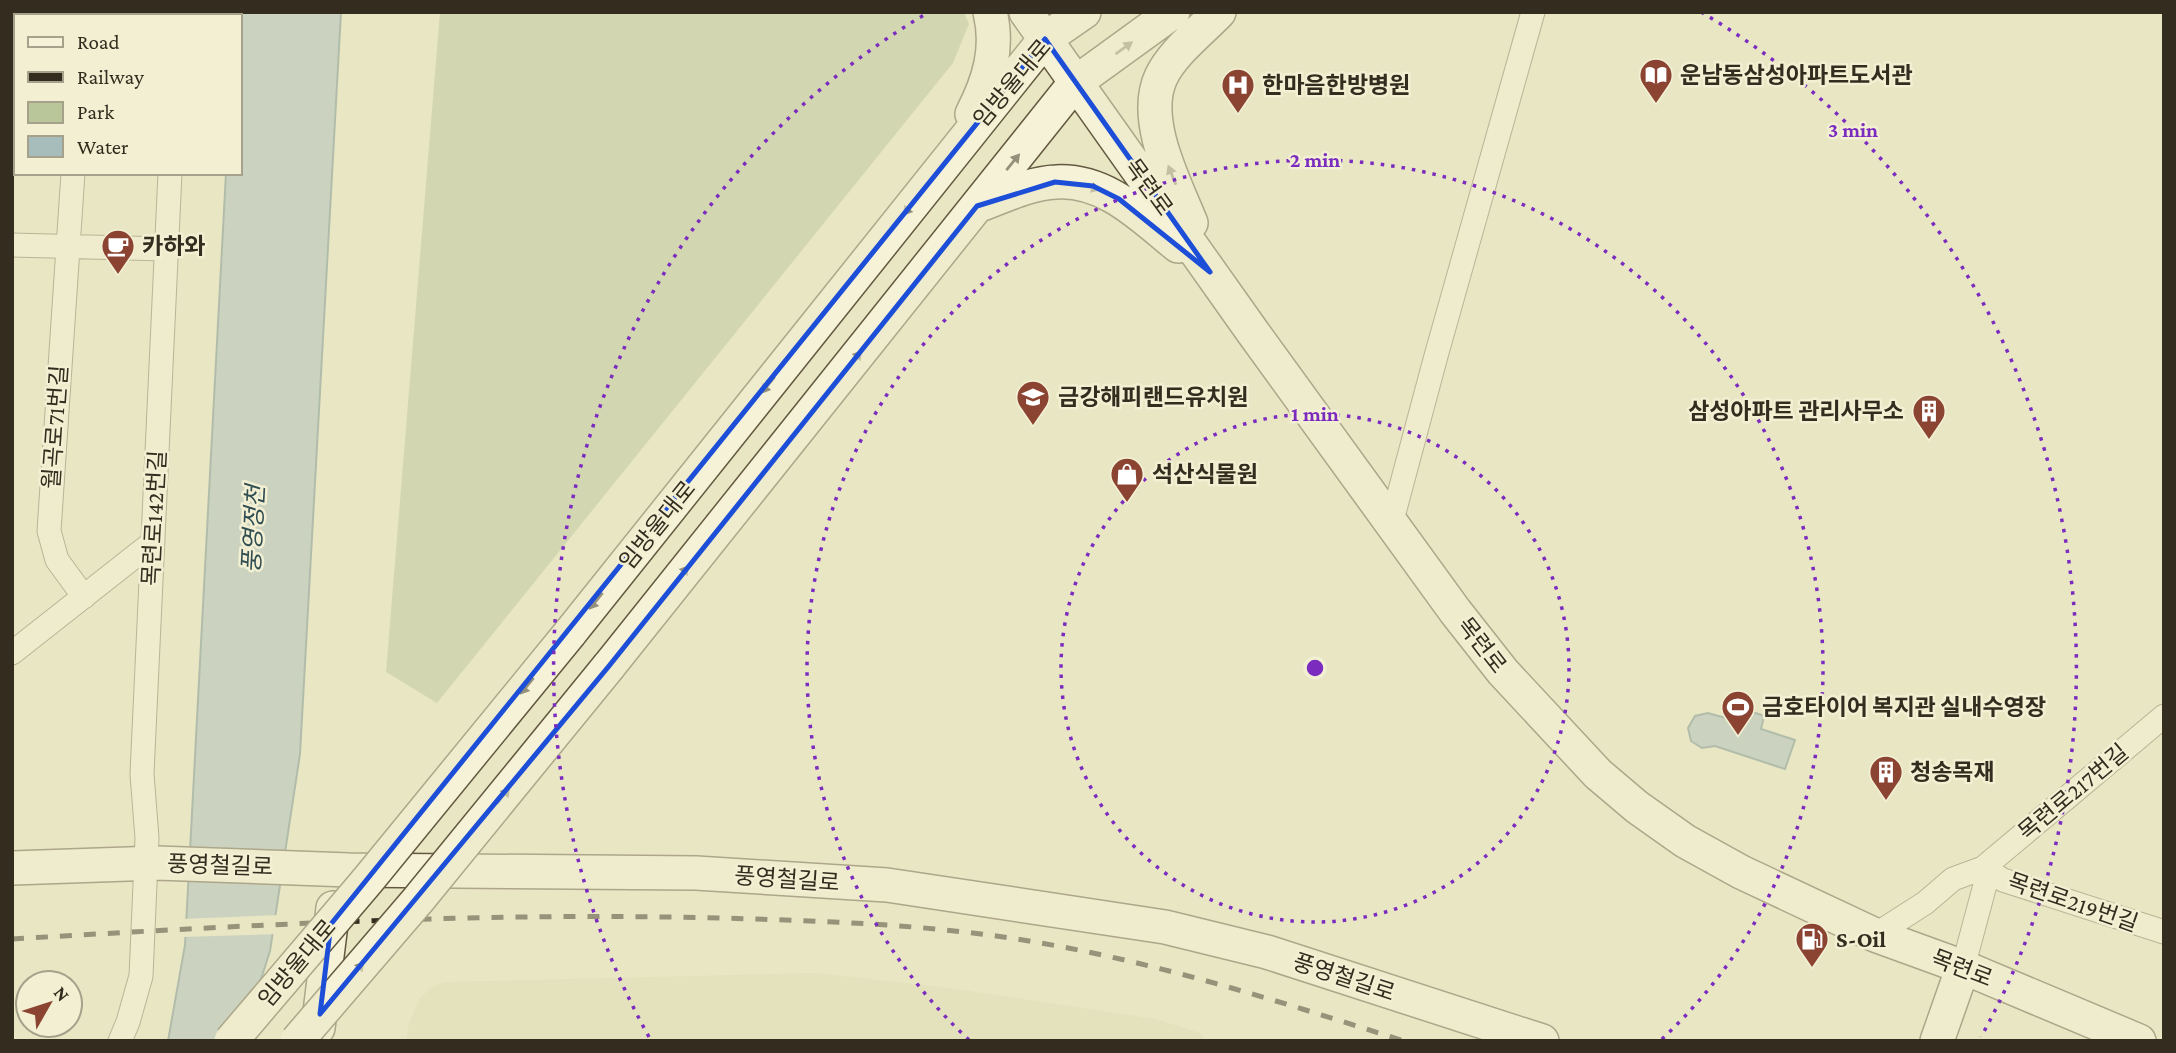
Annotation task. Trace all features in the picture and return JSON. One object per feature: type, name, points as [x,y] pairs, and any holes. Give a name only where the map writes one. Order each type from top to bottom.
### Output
[{"type":"main road","points":[[946,163],[983,92],[991,65],[994,27],[990,12]]},
{"type":"main road","name":"목련로","points":[[1026,12],[1391,524],[1503,672],[1598,775],[1685,841],[1733,868],[1875,935],[1963,967],[2139,1041]]},
{"type":"main road","name":"임방울대로","points":[[231,1041],[369,880],[570,633],[1045,39],[1084,12]]},
{"type":"main road","points":[[297,1041],[418,900],[609,666],[1075,83],[1173,12]]},
{"type":"main road","points":[[1210,272],[1163,152],[1156,126],[1156,94],[1160,78],[1171,60],[1219,12]]},
{"type":"main road","points":[[977,206],[1032,186],[1055,182],[1093,186],[1119,199],[1210,272]]},
{"type":"main road","name":"풍영철길로","points":[[12,868],[151,863],[342,880],[479,885],[500,871],[696,873],[887,885],[1166,927],[1268,953],[1542,1041]]},
{"type":"main road","points":[[316,1041],[342,880]]},
{"type":"main road","points":[[1937,1041],[1963,967]]},
{"type":"street","points":[[1391,524],[1533,12]]},
{"type":"street","name":"월곡로71번길","points":[[73,175],[49,531],[57,560],[84,597]]},
{"type":"street","name":"목련로142번길","points":[[120,1041],[141,976],[151,863],[142,774],[170,175]]},
{"type":"street","points":[[12,245],[166,249]]},
{"type":"street","points":[[12,653],[153,542]]},
{"type":"street","name":"목련로217번길","points":[[1875,935],[1924,903],[1953,879],[1983,868],[2164,716]]},
{"type":"street","points":[[1963,967],[1985,885],[1983,868]]},
{"type":"street","name":"목련로219번길","points":[[1983,868],[2003,880],[2164,932]]},
{"type":"highlighted area","points":[[1045,39],[1210,272],[1119,199],[1093,186],[1055,182],[977,206],[609,666],[320,1014],[331,924]]},
{"type":"green space","points":[[440,12],[964,12],[969,24],[953,63],[437,703],[386,672]]},
{"type":"green space","points":[[816,973],[949,988],[1156,1019],[1200,1033],[1204,1041],[406,1041],[409,1023],[420,998],[432,987],[444,982]]},
{"type":"water","name":"풍영정천","points":[[341,12],[300,754],[270,951],[241,1041],[168,1041],[185,945],[226,175],[242,175],[242,14],[233,14]]},
{"type":"water","name":"금호타이어 복지관 실내수영장","points":[[1744,709],[1764,716],[1761,729],[1795,740],[1785,769],[1715,746],[1702,748],[1691,741],[1688,728],[1695,716],[1708,713],[1740,722]]},
{"type":"pier","points":[[279,915],[276,934],[182,937],[183,919]]},
{"type":"railway","points":[[12,939],[454,918],[719,918],[913,927],[991,935],[1124,960],[1265,998],[1404,1041]]},
{"type":"place","name":"운남동삼성아파트도서관","points":[[1656,105]]},
{"type":"place","name":"한마음한방병원","points":[[1238,115]]},
{"type":"place","name":"카하와","points":[[118,276]]},
{"type":"place","name":"금강해피랜드유치원","points":[[1033,427]]},
{"type":"place","name":"삼성아파트 관리사무소","points":[[1929,441]]},
{"type":"place","name":"석산식물원","points":[[1127,504]]},
{"type":"place","name":"금호타이어 복지관 실내수영장","points":[[1738,737]]},
{"type":"place","name":"청송목재","points":[[1886,802]]},
{"type":"place","name":"S-Oil","points":[[1812,969]]}]
